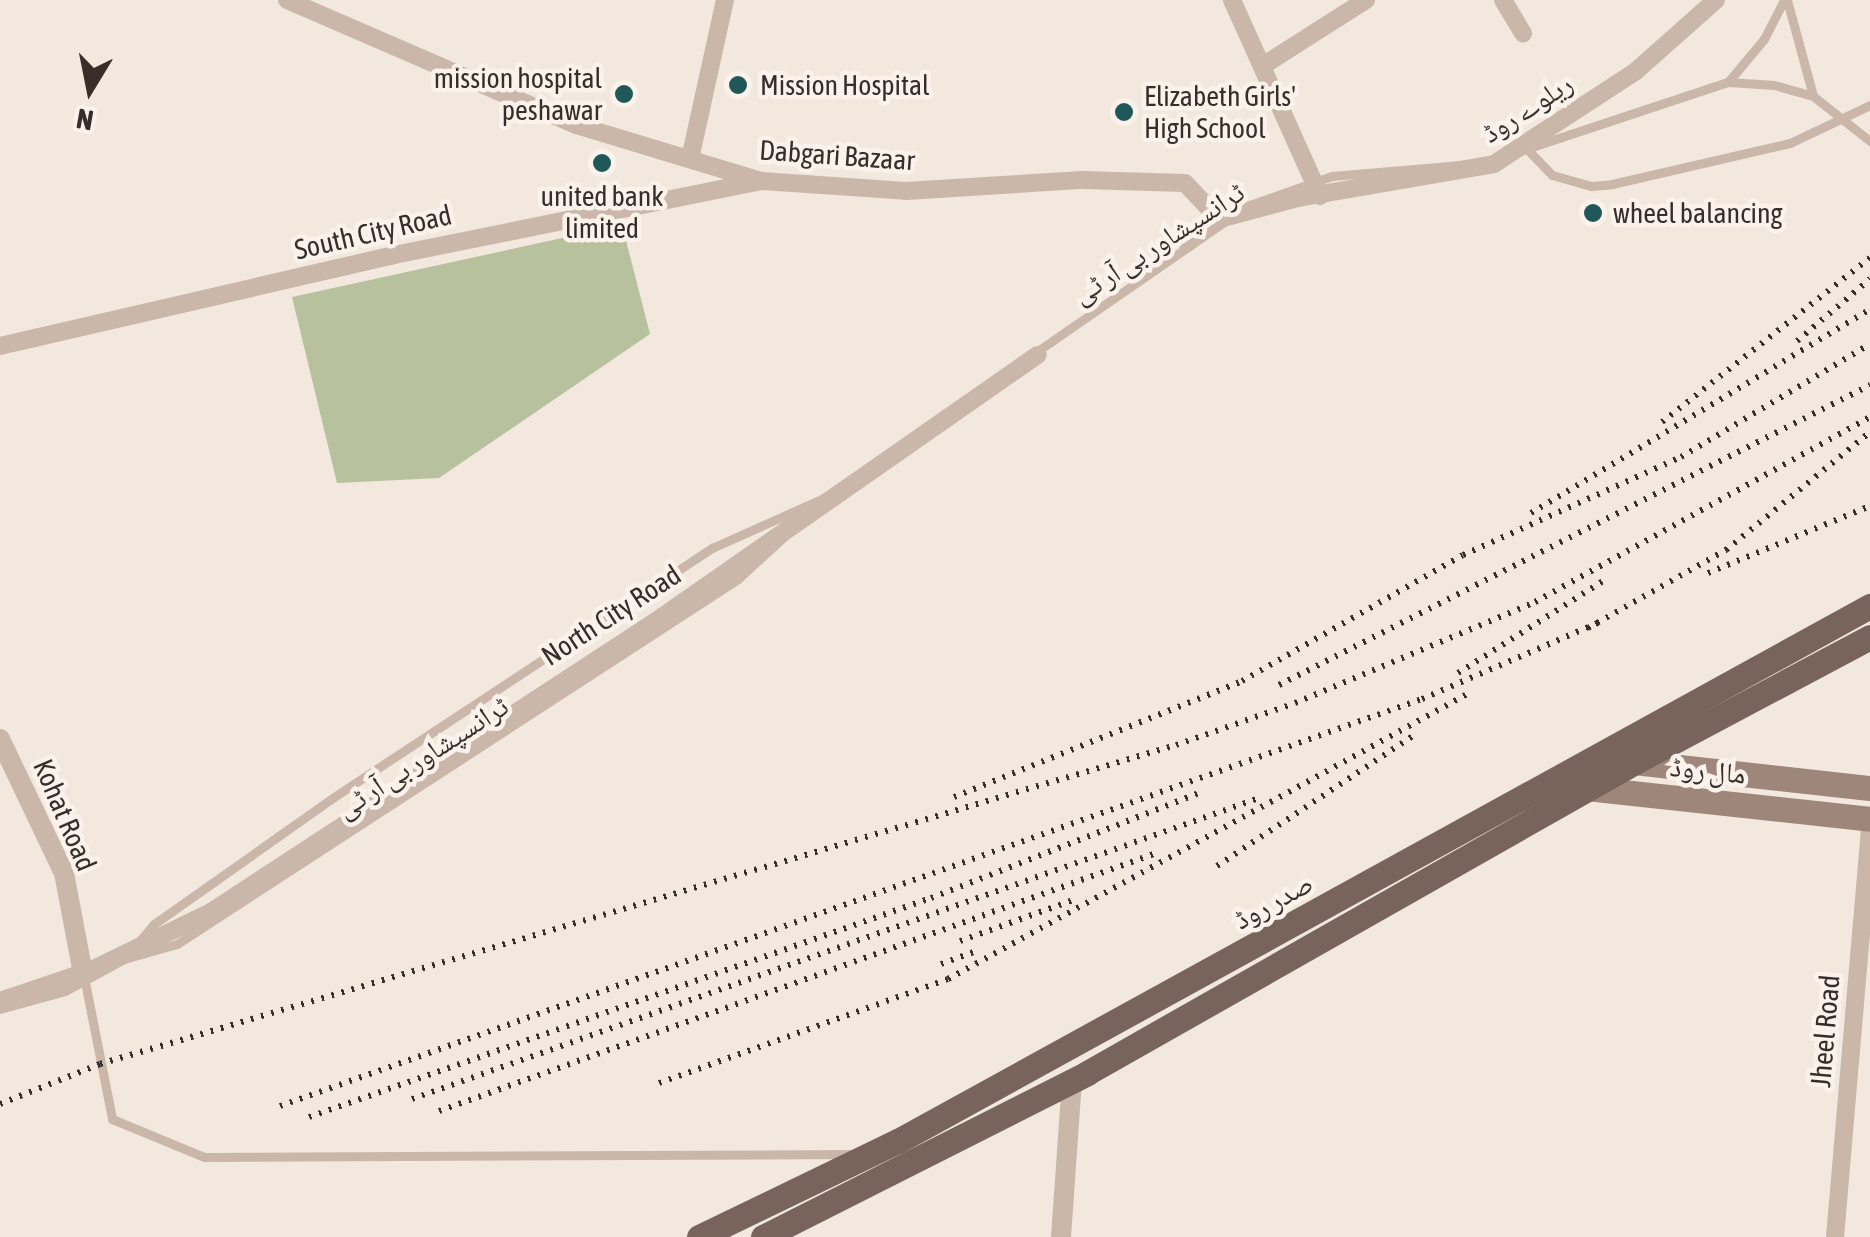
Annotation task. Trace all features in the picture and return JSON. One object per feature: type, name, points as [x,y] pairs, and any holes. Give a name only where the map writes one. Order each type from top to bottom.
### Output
[{"type":"main road","name":"صدر روڈ","points":[[699,1237],[874,1154],[1870,606]]},
{"type":"main road","name":"صدر روڈ","points":[[764,1237],[1072,1080],[1589,787],[1870,636]]},
{"type":"main road","name":"مال روڈ","points":[[1585,760],[1870,788]]},
{"type":"main road","name":"مال روڈ","points":[[1538,786],[1589,787],[1870,819]]},
{"type":"street","name":"Dabgari Bazaar","points":[[287,0],[576,125],[761,181],[906,191],[1084,180],[1186,182],[1219,219]]},
{"type":"street","points":[[690,160],[725,0]]},
{"type":"street","points":[[1232,0],[1320,196]]},
{"type":"street","points":[[1264,64],[1366,0]]},
{"type":"street","points":[[1503,0],[1523,33]]},
{"type":"street","name":"ریلوے روڈ","points":[[1219,219],[1494,164],[1520,142],[1636,71],[1716,0]]},
{"type":"street","name":"South City Road","points":[[0,346],[394,255],[761,181]]},
{"type":"street","name":"North City Road","points":[[0,1006],[83,974],[211,912],[662,617],[1012,374],[1219,219]]},
{"type":"street","name":"Kohat Road","points":[[0,739],[64,873],[83,974]]},
{"type":"street","name":"Jheel Road","points":[[1835,1237],[1870,830]]},
{"type":"street","points":[[1061,1237],[1072,1080]]},
{"type":"lane","points":[[1728,82],[1764,39],[1786,0]]},
{"type":"lane","points":[[1786,0],[1813,96]]},
{"type":"lane","name":"ٹرانسپشاور بی آر ٹی","points":[[0,1006],[65,990],[124,959],[177,944],[738,579],[827,497],[1247,206],[1348,173],[1484,163],[1728,82],[1774,85],[1813,96],[1870,141]]},
{"type":"lane","points":[[1520,142],[1552,174],[1591,186],[1612,184],[1790,144],[1870,104]]},
{"type":"lane","name":"ٹرانسپشاور بی آر ٹی","points":[[124,959],[154,924],[252,855],[696,558],[748,526],[827,497]]},
{"type":"lane","points":[[83,974],[112,1119],[204,1157],[874,1154]]},
{"type":"green space","points":[[622,225],[650,334],[439,478],[337,483],[292,297]]},
{"type":"railway","points":[[1662,422],[1870,258]]},
{"type":"railway","points":[[1797,341],[1870,279]]},
{"type":"railway","points":[[1531,513],[1870,309]]},
{"type":"railway","points":[[954,797],[1242,681],[1463,555],[1681,457],[1870,344]]},
{"type":"railway","points":[[1279,685],[1870,385]]},
{"type":"railway","points":[[0,1104],[100,1064],[1176,745],[1295,703],[1535,602],[1870,417]]},
{"type":"railway","points":[[1588,628],[1726,550],[1870,432]]},
{"type":"railway","points":[[1708,573],[1870,506]]},
{"type":"railway","points":[[1458,673],[1606,579]]},
{"type":"railway","points":[[280,1106],[1422,699],[1598,623]]},
{"type":"railway","points":[[659,1083],[948,979],[1469,693]]},
{"type":"railway","points":[[1217,866],[1417,733]]},
{"type":"railway","points":[[309,1117],[931,898],[1197,794]]},
{"type":"railway","points":[[412,1099],[1259,798]]},
{"type":"railway","points":[[439,1111],[1159,852]]},
{"type":"railway","points":[[960,941],[1073,900]]},
{"type":"railway","points":[[941,964],[979,950]]},
{"type":"place","name":"Mission Hospital","points":[[738,85]]},
{"type":"place","name":"mission hospital peshawar","points":[[624,94]]},
{"type":"place","name":"Elizabeth Girls' High School","points":[[1124,112]]},
{"type":"place","name":"united bank limited","points":[[602,163]]},
{"type":"place","name":"wheel balancing","points":[[1593,213]]}]
